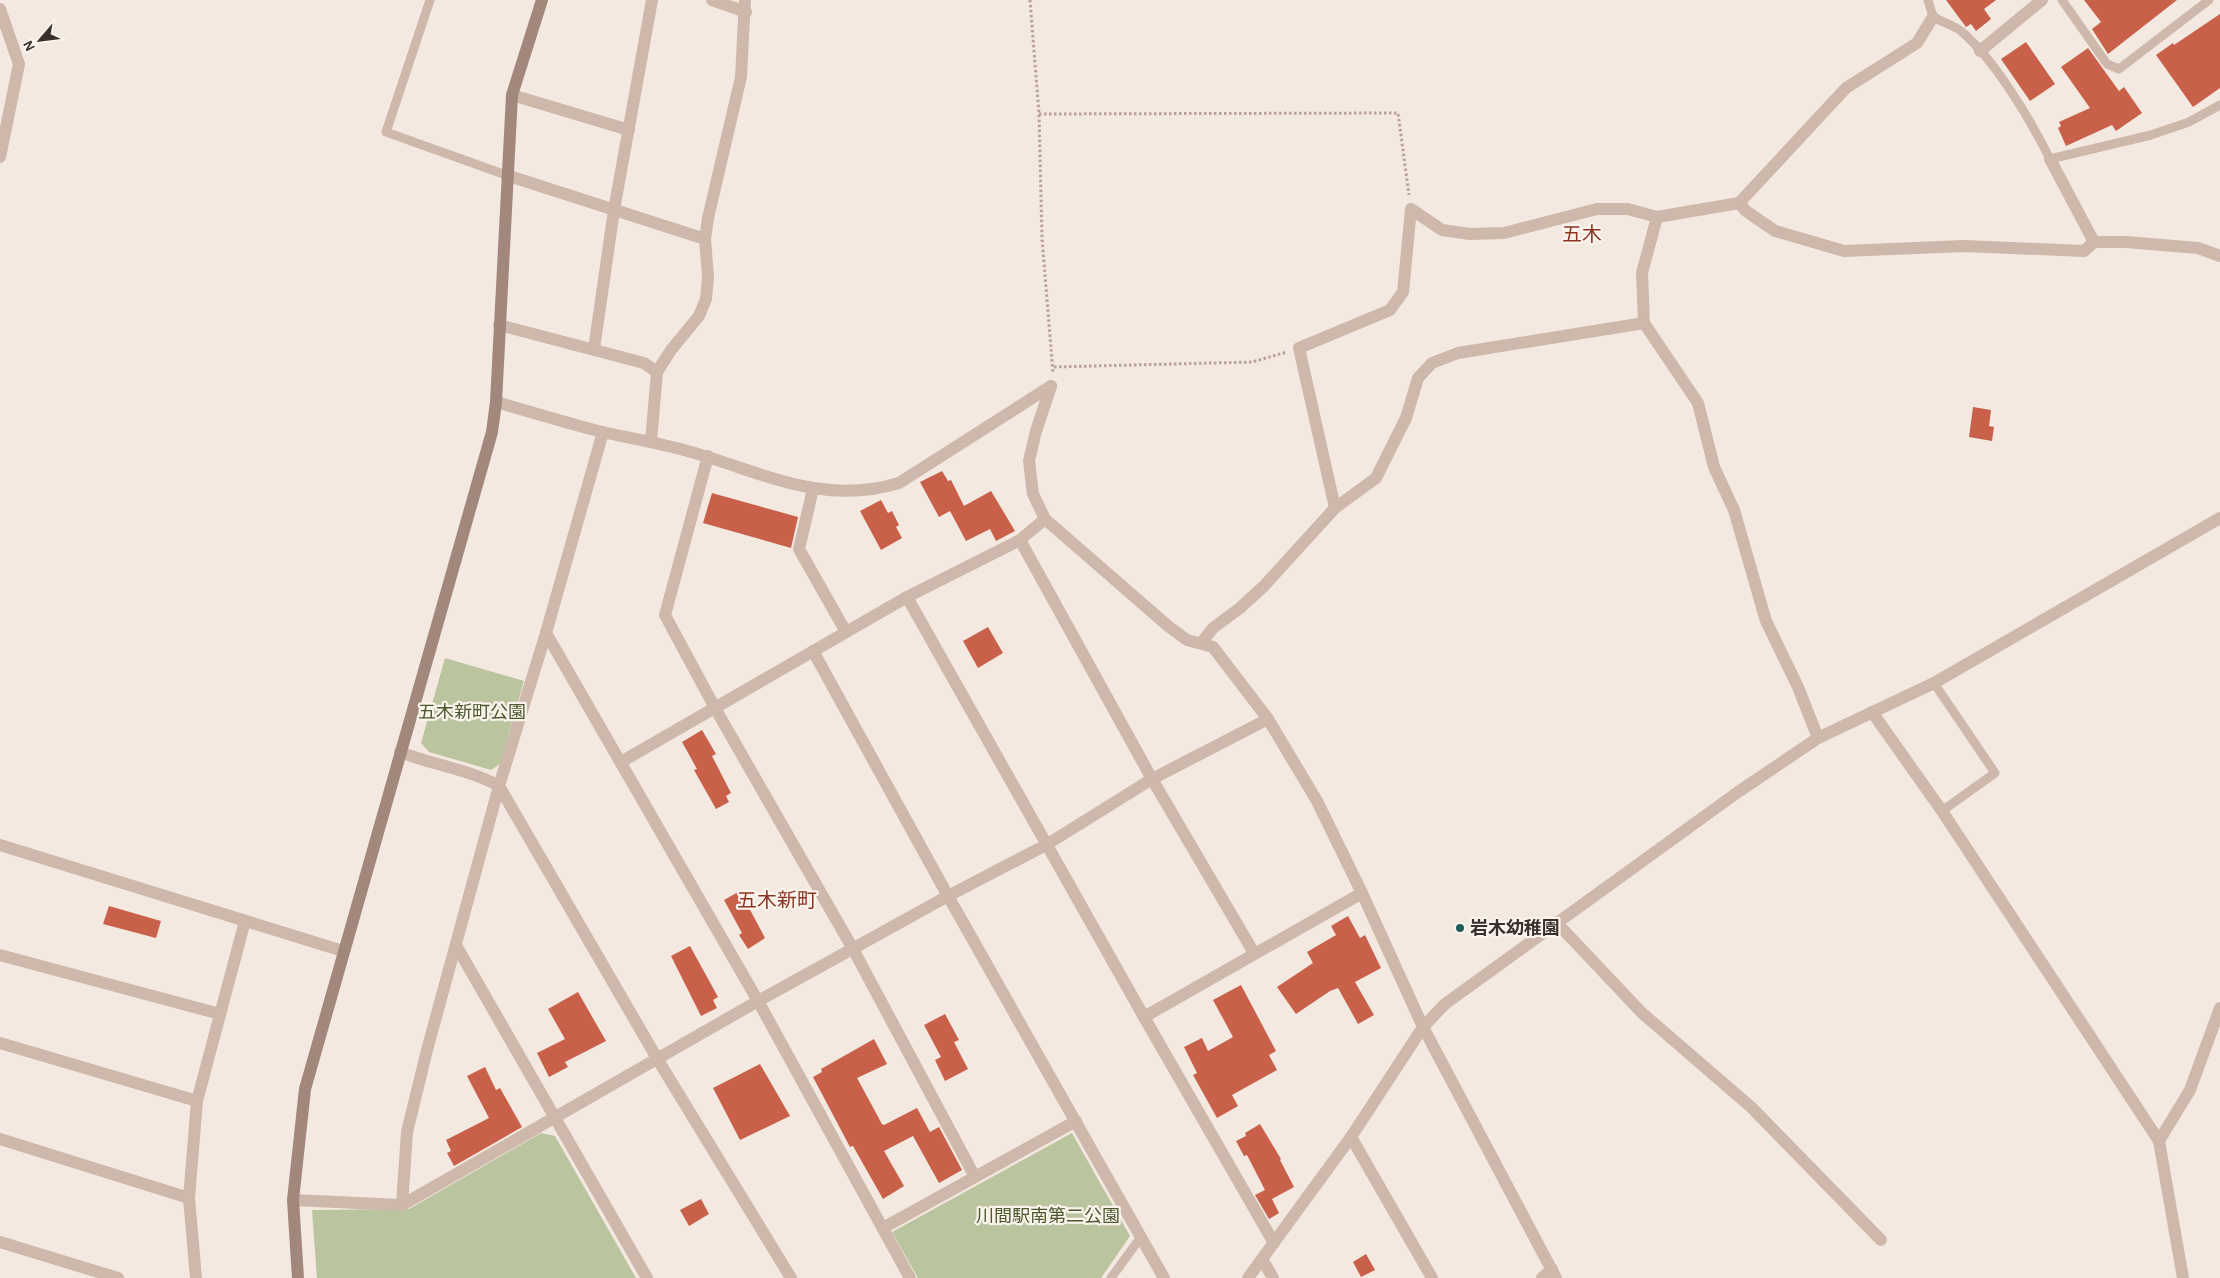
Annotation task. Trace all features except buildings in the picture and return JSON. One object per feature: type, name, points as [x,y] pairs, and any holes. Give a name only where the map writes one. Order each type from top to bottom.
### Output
[{"type":"street","points":[[0,5],[3,0]]},
{"type":"street","points":[[298,1278],[293,1200],[305,1089],[492,432],[496,402],[506,175],[512,95],[542,0]]},
{"type":"street","points":[[594,349],[614,210],[652,0]]},
{"type":"street","points":[[651,441],[657,372],[671,350],[699,316],[706,299],[708,276],[705,239],[708,218],[741,77],[745,6],[712,0]]},
{"type":"street","points":[[1980,51],[2042,0]]},
{"type":"street","points":[[0,9],[19,64],[4,118],[0,156]]},
{"type":"street","points":[[1334,508],[1299,348],[1390,310],[1403,292],[1412,209],[1442,230],[1470,234],[1504,233],[1597,209],[1628,209],[1657,217],[1739,203],[1846,88],[1917,43],[1933,17]]},
{"type":"street","points":[[512,95],[629,130]]},
{"type":"street","points":[[2050,158],[2094,242]]},
{"type":"street","points":[[506,175],[705,239]]},
{"type":"street","points":[[1739,203],[1746,212],[1775,231],[1844,251],[1964,246],[2084,251],[2094,242],[2126,242],[2198,248],[2220,256]]},
{"type":"street","points":[[1657,217],[1642,273],[1644,323],[1698,403],[1714,467],[1734,510],[1766,621],[1798,688],[1818,738]]},
{"type":"street","points":[[1202,642],[1213,628],[1240,608],[1264,586],[1334,508],[1376,478],[1406,418],[1418,378],[1432,363],[1458,353],[1644,323]]},
{"type":"street","points":[[499,325],[644,363],[657,372]]},
{"type":"street","points":[[496,402],[603,432],[651,441],[708,456],[756,474],[813,489],[882,488],[899,482],[1051,386]]},
{"type":"street","points":[[1051,386],[1036,431],[1029,461],[1033,494],[1046,519],[1168,626],[1187,640],[1202,642],[1214,647],[1268,718],[1317,801],[1362,893],[1423,1027],[1554,1274],[1542,1278]]},
{"type":"street","points":[[402,1205],[407,1132],[427,1050],[457,947],[499,786],[546,633],[603,432]]},
{"type":"street","points":[[708,456],[665,615],[715,708],[853,949],[975,1177]]},
{"type":"street","points":[[813,489],[799,549],[846,632]]},
{"type":"street","points":[[1248,1278],[1351,1137],[1423,1027],[1446,1004],[1556,922],[1738,792],[1818,738],[1934,683],[2220,518]]},
{"type":"street","points":[[621,762],[907,597],[1020,540],[1046,519]]},
{"type":"street","points":[[1020,540],[1152,779],[1254,953]]},
{"type":"street","points":[[907,597],[1144,1018],[1274,1242]]},
{"type":"street","points":[[546,633],[758,1001],[910,1278]]},
{"type":"street","points":[[813,651],[948,896],[1164,1278]]},
{"type":"street","points":[[1872,712],[1942,811],[2159,1141],[2183,1278]]},
{"type":"street","points":[[293,1200],[402,1205],[758,1001],[948,896],[1046,845],[1152,779],[1268,718]]},
{"type":"street","points":[[400,752],[418,759],[482,776],[499,786],[658,1060],[790,1278]]},
{"type":"street","points":[[0,845],[343,951]]},
{"type":"street","points":[[1144,1018],[1254,953],[1362,893]]},
{"type":"street","points":[[196,1278],[189,1198],[196,1101],[245,922]]},
{"type":"street","points":[[1556,922],[1642,1013],[1751,1108],[1881,1240]]},
{"type":"street","points":[[457,947],[647,1278]]},
{"type":"street","points":[[0,955],[220,1014]]},
{"type":"street","points":[[2159,1141],[2190,1090],[2220,1008]]},
{"type":"street","points":[[0,1042],[196,1101]]},
{"type":"street","points":[[883,1228],[1076,1121]]},
{"type":"street","points":[[1351,1137],[1432,1278]]},
{"type":"street","points":[[0,1140],[189,1198]]},
{"type":"street","points":[[0,1242],[118,1278]]},
{"type":"street","points":[[1262,1259],[1272,1278]]},
{"type":"lane","points":[[430,0],[386,132],[506,175]]},
{"type":"lane","points":[[1928,0],[1933,17],[1960,30],[1980,51],[2031,120],[2050,158],[2151,135],[2189,122],[2220,105]]},
{"type":"lane","points":[[2062,0],[2107,64],[2119,69],[2209,0]]},
{"type":"lane","points":[[1934,683],[1995,773],[1942,811]]},
{"type":"lane","points":[[1112,1278],[1141,1237]]},
{"type":"path","points":[[1030,0],[1039,114],[1042,238],[1054,367],[1051,386]]},
{"type":"path","points":[[1039,114],[1398,113],[1412,209]]},
{"type":"path","points":[[1054,367],[1252,362],[1299,348]]},
{"type":"green space","name":"五木新町公園","points":[[445,658],[524,681],[500,764],[491,770],[429,752],[421,743]]},
{"type":"green space","points":[[541,1133],[555,1136],[636,1278],[317,1278],[312,1210],[409,1209]]},
{"type":"green space","name":"川間駅南第二公園","points":[[1072,1133],[1130,1236],[1101,1278],[918,1278],[892,1232]]},
{"type":"place","name":"岩木幼稚園","points":[[1460,928]]},
{"type":"district","name":"五木","points":[[1582,234]]},
{"type":"district","name":"五木新町","points":[[777,900]]}]
